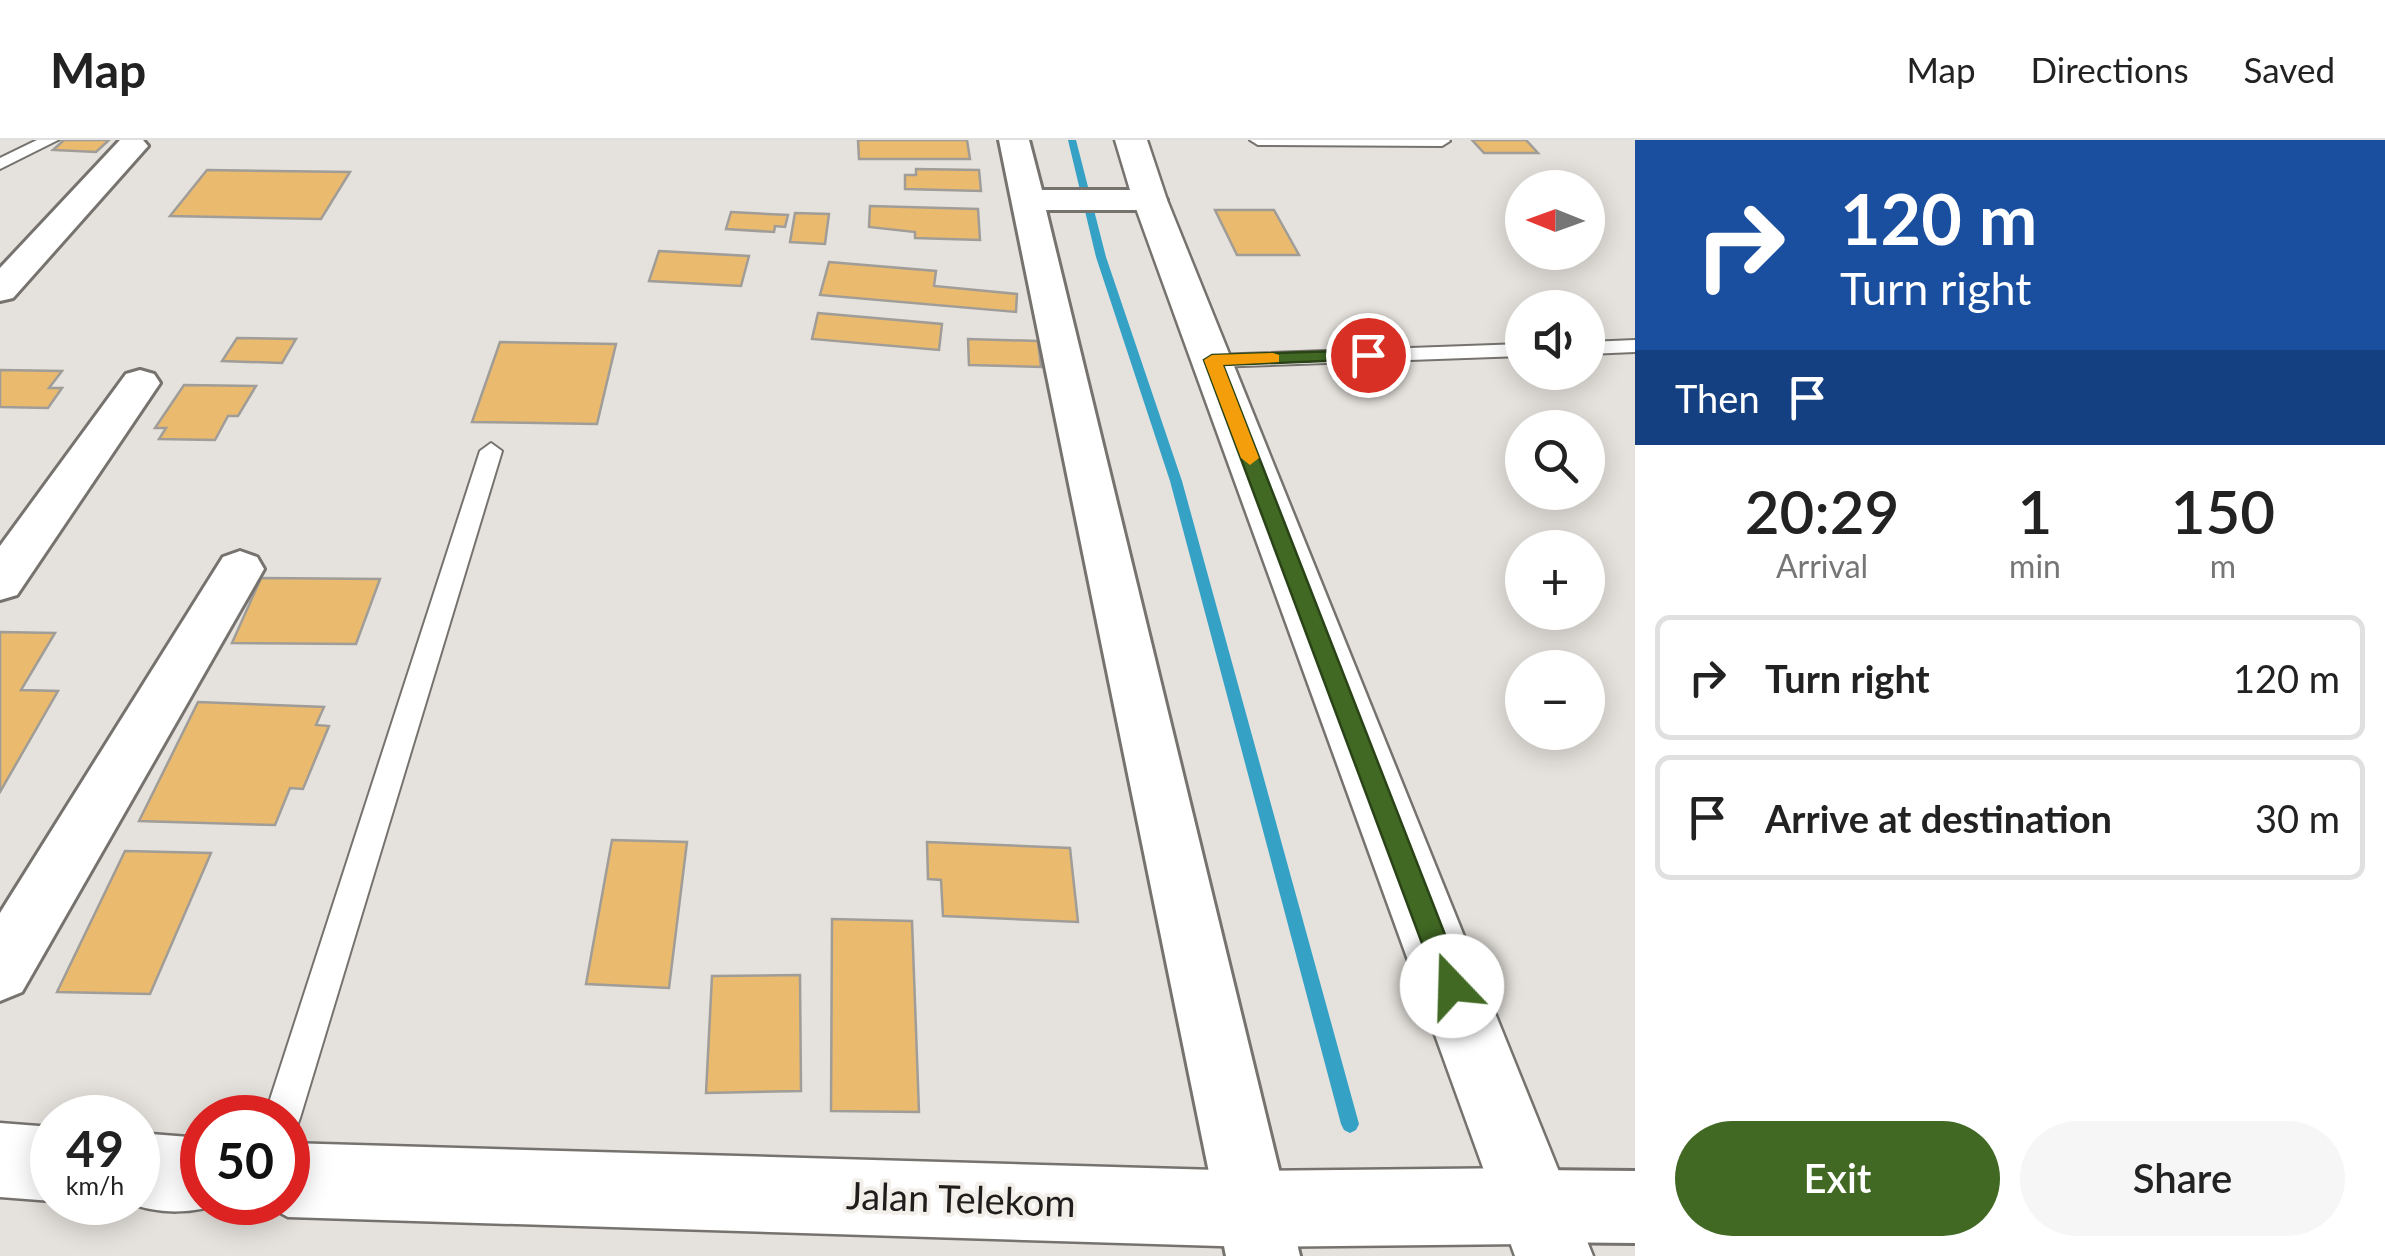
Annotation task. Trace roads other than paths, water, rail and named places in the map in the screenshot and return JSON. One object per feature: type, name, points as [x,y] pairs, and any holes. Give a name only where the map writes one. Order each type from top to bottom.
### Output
[{"type":"main road","points":[[1130,140],[1134,200],[1212,360],[1545,1231]]},
{"type":"main road","points":[[0,1160],[30,1162]]},
{"type":"main road","name":"Jalan Telekom","points":[[310,1181],[1258,1232],[1545,1231]]},
{"type":"street","points":[[1014,140],[1043,200],[1036,248],[1258,1232]]},
{"type":"street","points":[[0,290],[132,146]]},
{"type":"street","points":[[1043,200],[1134,200]]},
{"type":"street","points":[[0,582],[140,384]]},
{"type":"street","points":[[0,970],[240,569]]},
{"type":"street","name":"Jalan Telekom","points":[[1545,1231],[1635,1207]]},
{"type":"lane","points":[[0,164],[50,140]]},
{"type":"lane","points":[[1258,140],[1442,141]]},
{"type":"lane","points":[[1605,347],[1634,346]]},
{"type":"lane","points":[[1212,360],[1505,351]]},
{"type":"lane","points":[[289,1095],[491,450]]},
{"type":"waterway","points":[[1072,140],[1101,257],[1176,481],[1350,1124]]}]
